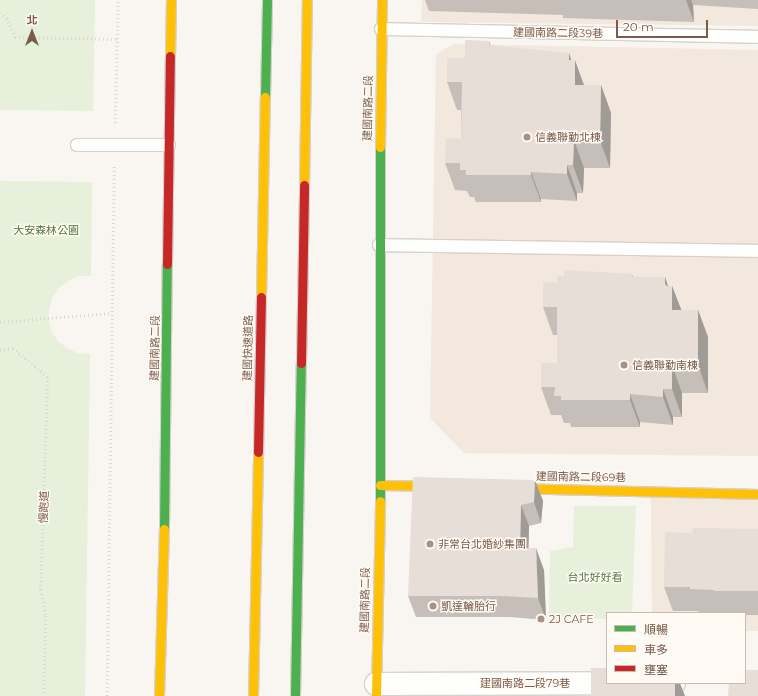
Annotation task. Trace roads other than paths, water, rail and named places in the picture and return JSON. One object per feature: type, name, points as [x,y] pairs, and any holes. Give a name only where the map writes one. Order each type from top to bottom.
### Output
[{"type":"main road","name":"建國南路二段","points":[[159,696],[164,526],[171,0]]},
{"type":"main road","name":"建國快速道路","points":[[253,696],[267,0]]},
{"type":"main road","points":[[295,696],[307,0]]},
{"type":"main road","name":"建國南路二段","points":[[376,690],[380,485],[379,245],[382,0]]},
{"type":"main road","points":[[380,485],[455,486]]},
{"type":"main road","name":"建國南路二段69巷","points":[[503,487],[758,494]]},
{"type":"street","name":"建國南路二段79巷","points":[[376,690],[631,684]]},
{"type":"lane","name":"建國南路二段39巷","points":[[381,29],[758,37]]},
{"type":"lane","points":[[77,145],[169,145]]},
{"type":"lane","points":[[379,245],[758,251]]},
{"type":"place","name":"信義聯勤北棟","points":[[527,137]]},
{"type":"place","name":"信義聯勤南棟","points":[[624,365]]},
{"type":"place","name":"非常台北婚紗集團","points":[[430,544]]},
{"type":"place","name":"凱達輪胎行","points":[[433,606]]},
{"type":"place","name":"2J CAFE","points":[[541,619]]},
{"type":"park label","name":"大安森林公園","points":[[46,230]]},
{"type":"park label","name":"台北好好看","points":[[595,577]]}]
